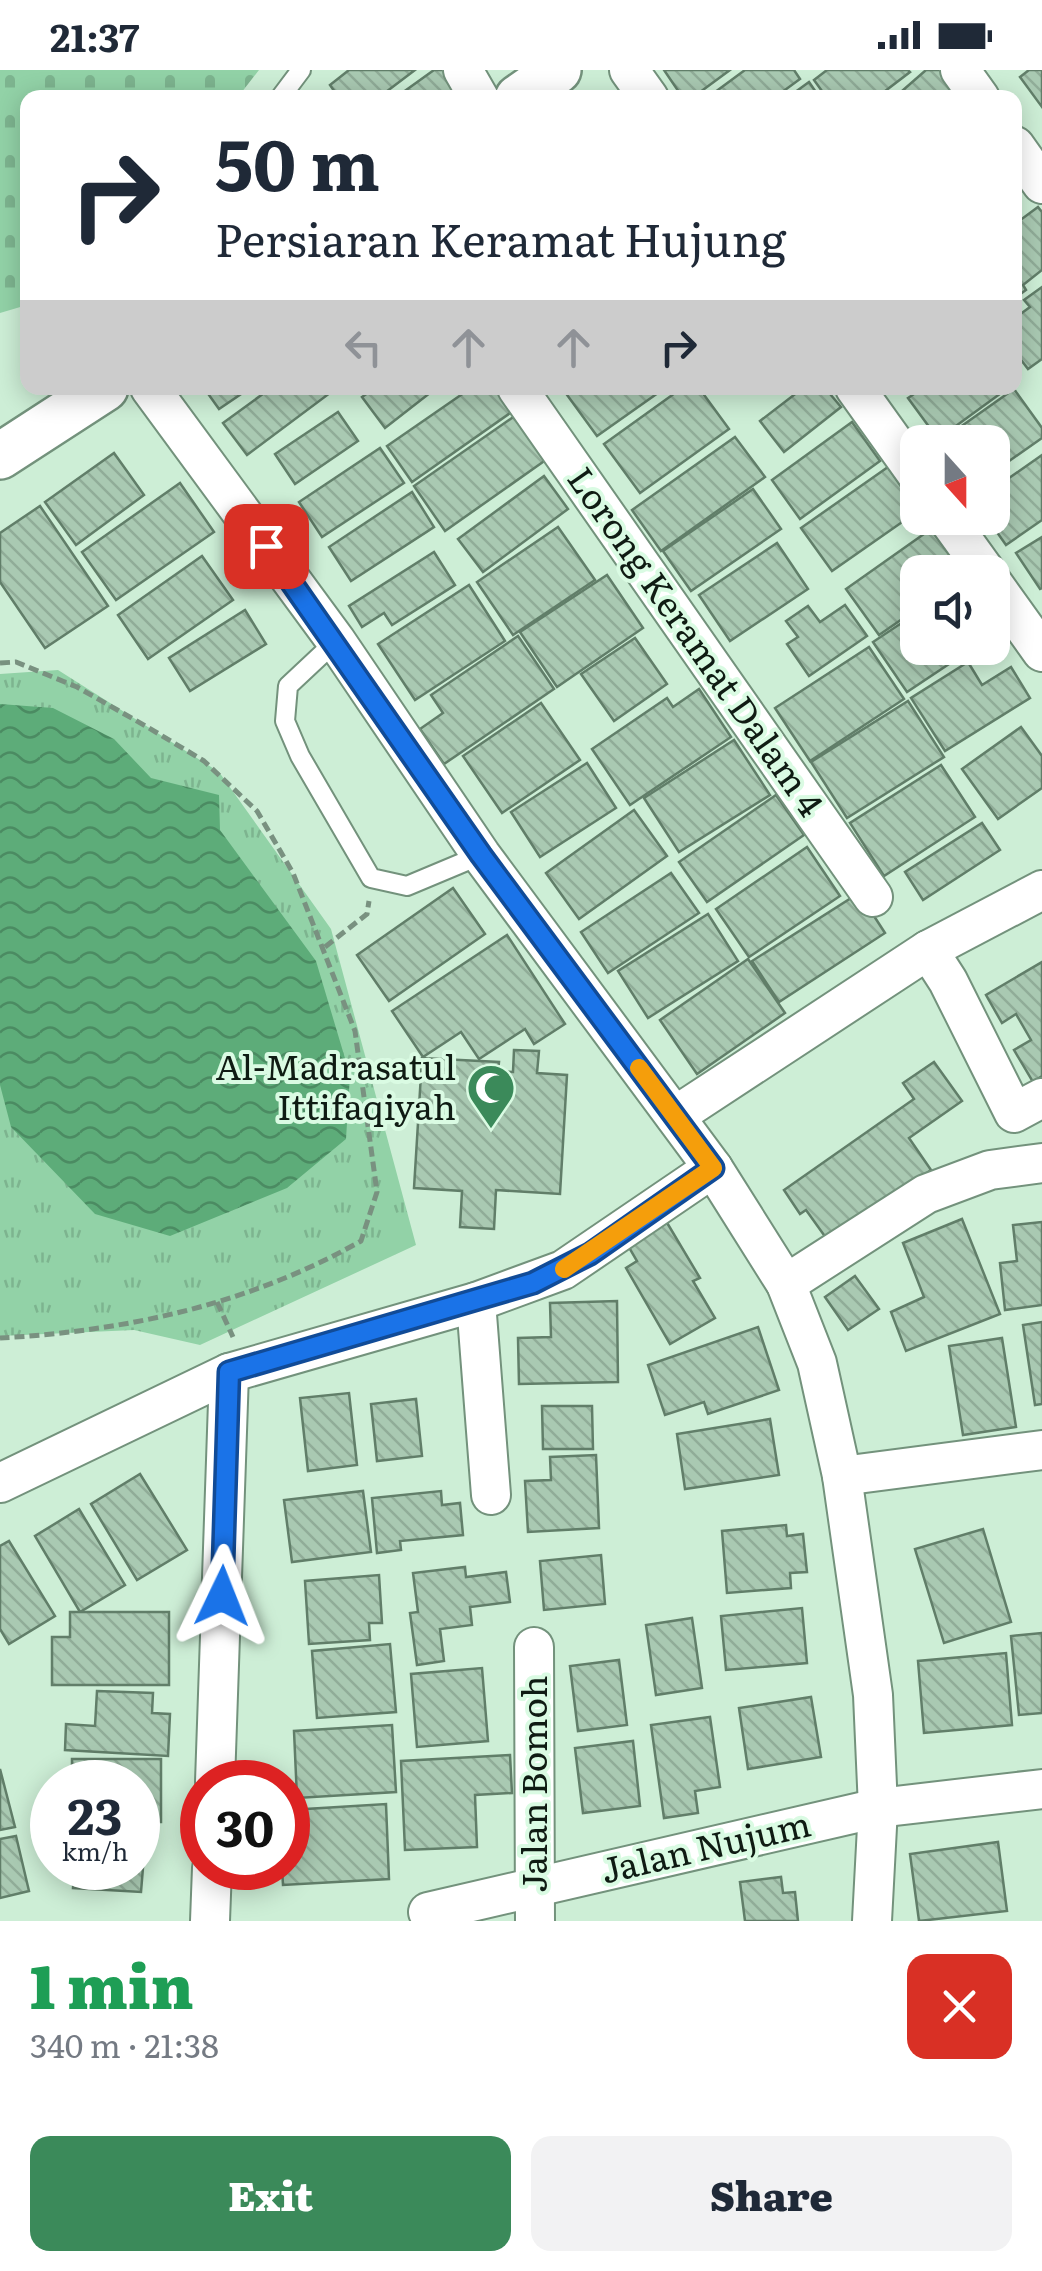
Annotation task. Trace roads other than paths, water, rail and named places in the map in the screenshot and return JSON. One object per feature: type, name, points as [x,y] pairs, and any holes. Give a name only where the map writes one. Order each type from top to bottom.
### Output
[{"type":"street","points":[[529,90],[558,70]]},
{"type":"street","points":[[1022,156],[1042,184]]},
{"type":"street","points":[[0,456],[93,395]]},
{"type":"street","points":[[155,395],[336,641],[481,855],[713,1168],[786,1284],[817,1363],[842,1476],[873,1695],[878,1808],[872,1921]]},
{"type":"street","name":"Lorong Keramat Dalam 4","points":[[523,395],[874,897]]},
{"type":"street","points":[[860,395],[900,451]]},
{"type":"street","points":[[1010,607],[1042,652]]},
{"type":"street","points":[[675,1116],[928,950],[1042,890]]},
{"type":"street","points":[[928,950],[948,981],[1014,1113],[1042,1098]]},
{"type":"street","points":[[786,1284],[926,1194],[990,1170],[1042,1163]]},
{"type":"street","points":[[0,1483],[229,1372],[533,1283],[590,1254],[713,1168]]},
{"type":"street","points":[[476,1302],[491,1495]]},
{"type":"street","points":[[216,1760],[229,1372]]},
{"type":"street","points":[[842,1476],[1042,1450]]},
{"type":"street","name":"Jalan Bomoh","points":[[534,1647],[535,1905]]},
{"type":"street","name":"Jalan Nujum","points":[[428,1912],[535,1905],[878,1808],[1042,1789]]},
{"type":"street","points":[[210,1921],[211,1890]]},
{"type":"lane","points":[[286,90],[302,70]]},
{"type":"lane","points":[[336,641],[288,686],[285,721],[300,756],[372,878],[407,886],[481,855]]},
{"type":"water","points":[[0,704],[53,708],[114,739],[151,778],[219,795],[220,830],[316,961],[350,1075],[346,1139],[287,1188],[170,1236],[95,1214],[11,1127],[0,1085]]},
{"type":"place","name":"Al-Madrasatul Ittifaqiyah","points":[[491,1130]]}]
